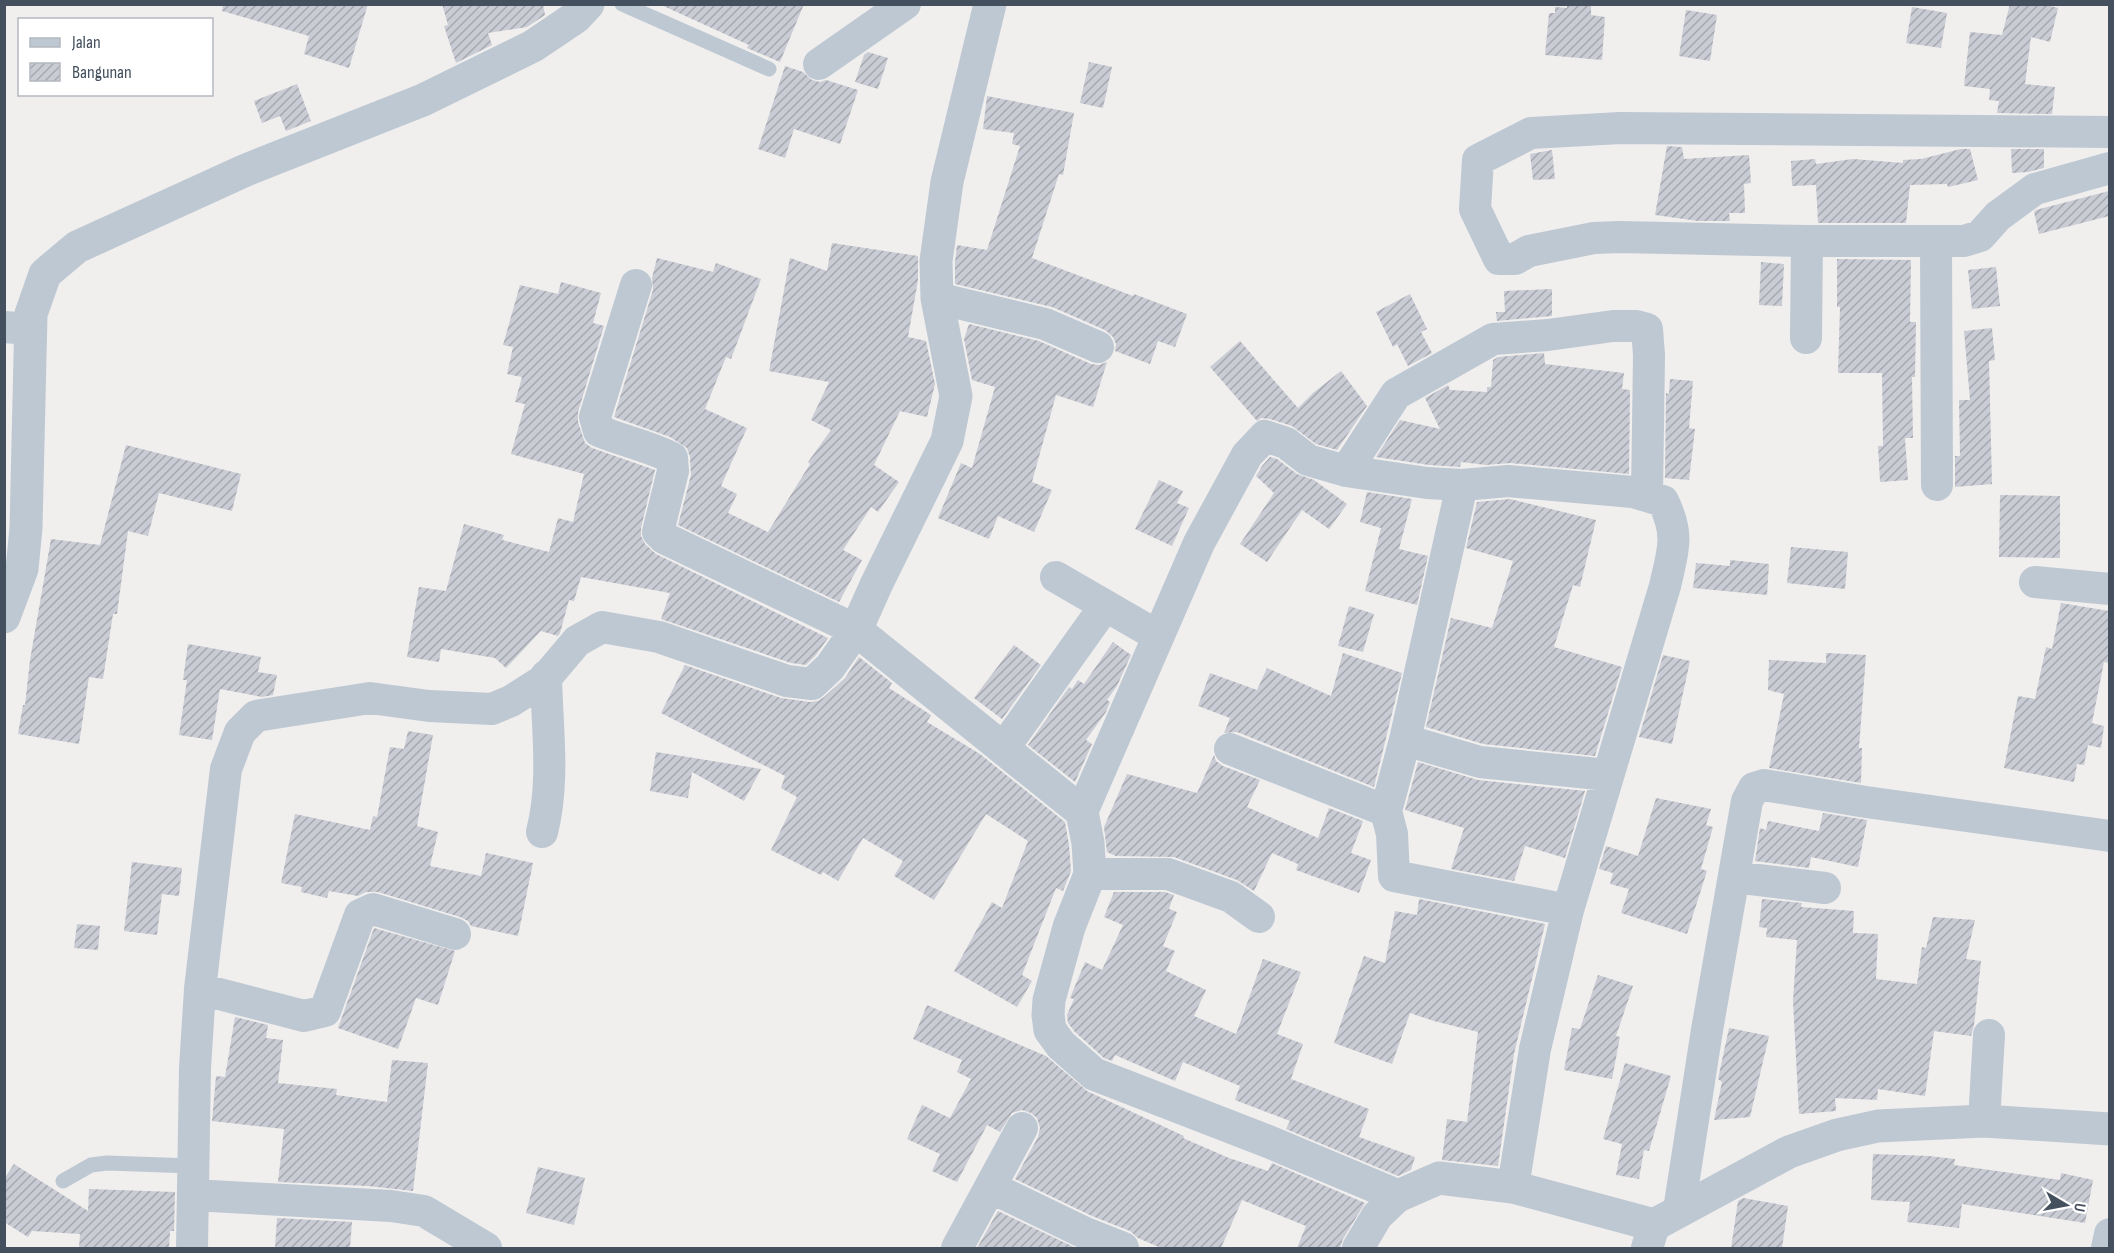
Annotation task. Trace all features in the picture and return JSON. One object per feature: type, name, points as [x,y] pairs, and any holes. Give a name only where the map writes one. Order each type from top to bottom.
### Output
[{"type":"street","points":[[4,617],[22,569],[26,528],[18,328],[31,314],[45,274],[77,247],[246,170],[423,100],[533,46],[576,16],[588,4]]},
{"type":"street","points":[[819,64],[904,4]]},
{"type":"street","points":[[192,1248],[195,1068],[200,988],[226,769],[240,732],[256,716],[370,699],[429,706],[492,709],[511,700],[546,676],[577,641],[602,627],[659,637],[787,681],[812,684],[830,667],[856,630],[947,441],[956,396],[937,298],[936,261],[947,182],[990,4]]},
{"type":"street","points":[[2109,132],[1620,128],[1531,133],[1478,160],[1475,209],[1499,259],[1515,259],[1529,251],[1594,238],[1964,241],[1980,236],[1998,216],[2035,189],[2109,168]]},
{"type":"street","points":[[1806,338],[1807,241]]},
{"type":"street","points":[[1936,242],[1937,485]]},
{"type":"street","points":[[636,285],[595,417],[599,431],[619,440],[657,450],[672,458],[673,471],[658,532],[664,538],[856,630],[1082,812]]},
{"type":"street","points":[[937,298],[1046,324],[1098,347]]},
{"type":"street","points":[[1346,471],[1396,394],[1492,339],[1548,335],[1613,326],[1636,326],[1647,329],[1649,355],[1647,496]]},
{"type":"street","points":[[1398,1196],[1267,1141],[1094,1074],[1061,1045],[1050,1030],[1049,1000],[1069,927],[1090,874],[1088,843],[1082,812],[1199,543],[1247,455],[1265,436],[1286,443],[1308,460],[1346,471],[1427,483],[1462,485],[1508,482],[1633,492],[1663,501],[1673,521],[1675,543],[1665,586],[1568,910],[1534,1048],[1513,1187]]},
{"type":"street","points":[[1462,485],[1386,811],[1392,834],[1394,876],[1568,910]]},
{"type":"street","points":[[1056,577],[1158,636]]},
{"type":"street","points":[[2035,582],[2109,589]]},
{"type":"street","points":[[1003,749],[1106,606]]},
{"type":"street","points":[[542,832],[546,814],[549,768],[546,676]]},
{"type":"street","points":[[1404,740],[1480,762],[1608,774]]},
{"type":"street","points":[[1230,748],[1386,811]]},
{"type":"street","points":[[1660,1228],[1707,1030],[1747,801],[1754,788],[1764,785],[1866,802],[2109,836]]},
{"type":"street","points":[[1090,874],[1168,874],[1231,897],[1259,917]]},
{"type":"street","points":[[1734,877],[1825,888]]},
{"type":"street","points":[[200,988],[304,1016],[326,1011],[360,915],[374,909],[455,934]]},
{"type":"street","points":[[1984,1121],[1989,1035]]},
{"type":"street","points":[[1358,1248],[1377,1216],[1398,1196],[1439,1178],[1513,1187],[1660,1228],[1789,1152],[1837,1135],[1878,1126],[1984,1121],[2109,1129]]},
{"type":"street","points":[[957,1248],[1022,1128]]},
{"type":"street","points":[[192,1180],[424,1211],[486,1248]]},
{"type":"street","points":[[990,1187],[1085,1233],[1123,1248]]},
{"type":"street","points":[[2107,1248],[2109,1234]]},
{"type":"lane","points":[[622,4],[769,69]]},
{"type":"lane","points":[[63,1181],[91,1165],[107,1163],[192,1180]]},
{"type":"building","points":[[223,4],[368,4],[349,68],[304,54],[309,36],[222,11]]},
{"type":"building","points":[[442,4],[543,4],[545,15],[527,27],[488,33],[492,45],[456,63],[444,26],[448,25]]},
{"type":"building","points":[[659,4],[804,4],[780,62],[747,48],[749,45]]},
{"type":"building","points":[[1567,4],[1591,6],[1591,15],[1605,17],[1602,60],[1545,55],[1549,13],[1555,13],[1555,7],[1567,8]]},
{"type":"building","points":[[2010,4],[2043,4],[2058,8],[2050,42],[2031,37],[2025,84],[2055,87],[2052,114],[1997,113],[1999,101],[1989,100],[1990,89],[1964,86],[1970,32],[2002,35]]},
{"type":"building","points":[[1912,7],[1947,13],[1941,48],[1906,43]]},
{"type":"building","points":[[1686,10],[1717,15],[1710,61],[1679,56]]},
{"type":"building","points":[[868,52],[888,58],[878,89],[855,82],[864,55]]},
{"type":"building","points":[[1089,62],[1112,67],[1103,108],[1080,103]]},
{"type":"building","points":[[785,66],[803,72],[812,80],[820,82],[826,80],[858,90],[840,144],[794,129],[785,158],[758,149]]},
{"type":"building","points":[[297,84],[311,121],[286,131],[280,116],[262,123],[254,101]]},
{"type":"building","points":[[987,96],[1074,113],[1063,175],[1059,174],[1032,258],[1187,314],[1175,347],[1158,341],[1150,364],[1115,351],[1116,344],[1113,337],[1105,330],[1052,307],[955,284],[957,245],[987,250],[1020,146],[1012,144],[1014,133],[983,129]]},
{"type":"building","points":[[1667,146],[1682,147],[1684,159],[1749,155],[1751,183],[1744,184],[1745,213],[1729,213],[1730,221],[1698,221],[1655,215]]},
{"type":"building","points":[[1970,149],[1978,180],[1948,187],[1947,184],[1910,185],[1906,223],[1818,223],[1816,185],[1792,186],[1791,161],[1815,159],[1816,164],[1853,159],[1903,163],[1903,160],[1921,159]]},
{"type":"building","points":[[2011,149],[2044,149],[2044,168],[2012,173]]},
{"type":"building","points":[[1552,150],[1555,179],[1533,180],[1530,154]]},
{"type":"building","points":[[2109,191],[2109,216],[2039,234],[2034,212],[2036,210]]},
{"type":"building","points":[[832,243],[918,256],[918,280],[908,337],[926,341],[935,384],[927,417],[900,411],[874,465],[899,482],[878,512],[871,507],[843,550],[862,560],[839,602],[678,525],[691,475],[687,448],[670,437],[614,417],[653,290],[652,278],[657,258],[713,272],[716,263],[761,279],[731,359],[726,357],[705,409],[747,428],[721,486],[737,494],[728,513],[768,532],[810,464],[808,462],[831,430],[811,420],[829,382],[769,371],[790,258],[827,271]]},
{"type":"building","points":[[1837,259],[1911,260],[1910,322],[1916,322],[1915,377],[1912,377],[1913,438],[1905,438],[1908,480],[1880,482],[1878,446],[1883,446],[1882,373],[1838,373],[1840,307],[1837,307]]},
{"type":"building","points":[[1761,262],[1784,264],[1782,306],[1759,305]]},
{"type":"building","points":[[1996,267],[2000,306],[1972,309],[1968,270]]},
{"type":"building","points":[[561,282],[601,293],[593,323],[604,326],[578,412],[578,422],[585,443],[592,448],[655,470],[641,528],[641,536],[645,544],[656,554],[828,638],[806,665],[791,663],[661,619],[670,593],[581,577],[574,601],[569,600],[558,636],[541,631],[506,668],[495,658],[441,649],[439,662],[407,657],[419,587],[446,591],[464,524],[504,535],[502,540],[549,552],[558,518],[573,522],[584,474],[511,454],[525,404],[515,402],[522,377],[507,374],[513,347],[503,345],[520,285],[558,294]]},
{"type":"building","points":[[1552,289],[1552,316],[1497,321],[1496,312],[1505,312],[1504,291]]},
{"type":"building","points":[[1410,294],[1427,329],[1421,332],[1432,353],[1408,366],[1397,344],[1393,347],[1376,312]]},
{"type":"building","points":[[969,324],[1039,341],[1091,364],[1099,365],[1107,362],[1093,407],[1056,395],[1032,482],[1052,490],[1034,532],[998,516],[989,539],[938,518],[961,463],[972,468],[995,387],[972,380],[964,339]]},
{"type":"building","points":[[1992,328],[1995,360],[1989,361],[1992,484],[1955,487],[1955,456],[1960,456],[1959,400],[1970,400],[1964,331]]},
{"type":"building","points":[[1240,341],[1298,408],[1341,371],[1367,406],[1337,450],[1316,444],[1292,426],[1270,419],[1261,418],[1257,421],[1210,367]]},
{"type":"building","points":[[1544,353],[1545,364],[1624,373],[1622,389],[1630,390],[1629,474],[1510,463],[1486,465],[1461,462],[1460,467],[1429,465],[1376,457],[1400,420],[1440,429],[1425,398],[1448,385],[1450,390],[1487,392],[1487,387],[1491,387],[1493,360],[1498,357]]},
{"type":"building","points":[[1670,379],[1693,381],[1689,428],[1695,429],[1689,480],[1665,478],[1666,393],[1669,394]]},
{"type":"building","points":[[126,445],[241,474],[232,511],[159,493],[148,536],[128,531],[117,614],[113,614],[103,679],[89,677],[79,744],[18,734],[23,705],[25,705],[30,660],[51,539],[100,545]]},
{"type":"building","points":[[1270,457],[1277,459],[1297,474],[1314,480],[1347,504],[1329,529],[1302,510],[1267,562],[1240,544],[1274,493],[1256,476]]},
{"type":"building","points":[[1159,480],[1183,491],[1177,503],[1189,508],[1172,546],[1135,529]]},
{"type":"building","points":[[1367,492],[1412,499],[1399,549],[1428,556],[1417,605],[1365,591],[1381,528],[1360,522]]},
{"type":"building","points":[[2000,495],[2060,496],[2060,558],[1999,557]]},
{"type":"building","points":[[1510,499],[1596,520],[1580,587],[1573,585],[1554,647],[1622,667],[1595,756],[1483,744],[1426,727],[1451,618],[1492,628],[1513,561],[1466,548],[1477,502]]},
{"type":"building","points":[[1791,547],[1848,552],[1845,589],[1787,583]]},
{"type":"building","points":[[1730,560],[1769,564],[1767,595],[1693,588],[1696,563],[1730,566]]},
{"type":"building","points":[[2061,603],[2109,611],[2109,663],[2104,662],[2092,723],[2104,726],[2101,748],[2088,745],[2084,765],[2077,764],[2074,782],[2004,768],[2018,696],[2035,699],[2046,647],[2052,649]]},
{"type":"building","points":[[1349,606],[1374,614],[1363,652],[1338,646]]},
{"type":"building","points":[[1113,642],[1131,655],[1117,686],[1107,700],[1110,702],[1106,712],[1086,740],[1092,744],[1075,782],[1028,745],[1069,687],[1072,689],[1078,680],[1084,684]]},
{"type":"building","points":[[188,644],[261,657],[258,672],[277,675],[273,695],[262,697],[220,689],[212,740],[179,735],[187,680],[183,680]]},
{"type":"building","points":[[1014,645],[1041,665],[1000,722],[1002,719],[974,698]]},
{"type":"building","points":[[1343,653],[1402,673],[1374,787],[1237,732],[1224,733],[1230,718],[1198,706],[1210,673],[1257,690],[1267,668],[1331,696]]},
{"type":"building","points":[[1826,653],[1866,655],[1859,748],[1862,748],[1861,783],[1769,768],[1784,694],[1768,690],[1769,660],[1826,663]]},
{"type":"building","points":[[1663,655],[1690,661],[1672,744],[1639,737]]},
{"type":"building","points":[[859,657],[892,683],[889,688],[931,715],[927,722],[980,754],[1065,822],[1071,871],[1063,891],[1056,888],[1022,975],[1032,981],[1017,1007],[954,971],[992,902],[1002,908],[1028,841],[986,814],[934,900],[894,876],[903,861],[863,838],[838,881],[823,872],[821,875],[771,850],[797,797],[781,788],[785,776],[661,713],[685,665],[781,698],[810,702],[824,697],[845,678]]},
{"type":"building","points":[[408,731],[433,735],[417,826],[438,832],[430,866],[481,876],[486,853],[533,863],[518,936],[471,926],[468,921],[460,917],[378,892],[366,892],[358,896],[329,891],[327,898],[301,892],[302,887],[281,883],[295,814],[370,830],[373,816],[377,817],[390,747],[404,749]]},
{"type":"building","points":[[656,752],[761,769],[744,801],[692,772],[688,798],[650,791]]},
{"type":"building","points":[[1214,755],[1216,761],[1223,766],[1260,780],[1247,807],[1318,838],[1329,808],[1363,821],[1351,853],[1371,860],[1359,893],[1296,870],[1298,864],[1272,853],[1254,891],[1237,880],[1174,857],[1116,856],[1107,852],[1104,827],[1127,774],[1197,793]]},
{"type":"building","points":[[1418,762],[1478,780],[1585,791],[1565,858],[1525,846],[1514,881],[1451,869],[1464,828],[1405,810]]},
{"type":"building","points":[[1656,798],[1711,809],[1706,825],[1713,827],[1701,869],[1707,871],[1687,934],[1621,913],[1629,889],[1610,884],[1613,873],[1599,869],[1606,846],[1638,856]]},
{"type":"building","points":[[1823,813],[1867,820],[1858,867],[1811,857],[1809,868],[1755,861],[1760,828],[1766,830],[1768,821],[1819,831]]},
{"type":"building","points":[[132,862],[182,868],[179,896],[162,894],[157,935],[124,931]]},
{"type":"building","points":[[1114,892],[1165,892],[1174,895],[1169,909],[1177,912],[1163,946],[1175,951],[1166,971],[1206,990],[1194,1016],[1236,1034],[1263,959],[1301,972],[1277,1034],[1303,1044],[1291,1079],[1369,1109],[1359,1137],[1415,1157],[1411,1170],[1398,1176],[1286,1129],[1290,1121],[1235,1100],[1240,1086],[1183,1062],[1175,1081],[1115,1055],[1112,1061],[1104,1058],[1075,1032],[1068,1023],[1067,1015],[1074,999],[1070,998],[1085,962],[1102,970],[1123,925],[1104,917]]},
{"type":"building","points":[[1419,899],[1545,924],[1514,1054],[1498,1166],[1442,1160],[1447,1119],[1467,1122],[1478,1032],[1410,1013],[1392,1064],[1334,1043],[1364,956],[1385,963],[1395,911],[1417,915]]},
{"type":"building","points":[[1762,899],[1802,903],[1801,907],[1854,911],[1853,933],[1878,934],[1876,979],[1917,984],[1922,947],[1926,948],[1933,917],[1975,920],[1966,959],[1981,961],[1971,1036],[1934,1031],[1925,1096],[1878,1089],[1877,1100],[1835,1098],[1836,1111],[1799,1114],[1793,1001],[1797,940],[1766,937],[1767,928],[1759,927]]},
{"type":"building","points":[[77,924],[100,926],[98,950],[74,948]]},
{"type":"building","points":[[374,928],[455,951],[438,1005],[416,998],[398,1049],[338,1028]]},
{"type":"building","points":[[1598,975],[1633,986],[1616,1036],[1620,1037],[1612,1079],[1564,1070],[1572,1028],[1580,1029]]},
{"type":"building","points":[[927,1005],[1046,1056],[1087,1091],[1184,1136],[1183,1138],[1229,1158],[1268,1171],[1272,1163],[1365,1203],[1340,1248],[1297,1248],[1306,1226],[1242,1200],[1221,1248],[1161,1248],[1138,1238],[1130,1231],[1092,1216],[1015,1179],[1038,1137],[1040,1128],[1037,1118],[1022,1110],[1012,1113],[1000,1132],[987,1125],[957,1182],[932,1171],[940,1154],[907,1139],[922,1105],[950,1118],[971,1079],[957,1072],[962,1060],[913,1039]]},
{"type":"building","points":[[235,1017],[268,1025],[266,1038],[283,1040],[278,1083],[337,1089],[336,1095],[387,1102],[392,1060],[428,1063],[413,1191],[368,1186],[278,1182],[284,1129],[212,1121],[216,1076],[225,1077]]},
{"type":"building","points":[[1729,1028],[1769,1036],[1750,1117],[1714,1120],[1722,1082],[1718,1079]]},
{"type":"building","points":[[1625,1063],[1671,1076],[1649,1151],[1644,1150],[1639,1179],[1616,1175],[1622,1144],[1603,1139]]},
{"type":"building","points":[[1873,1154],[1955,1159],[1954,1165],[2060,1180],[2061,1173],[2093,1180],[2085,1223],[1962,1204],[1959,1228],[1907,1222],[1910,1202],[1871,1200]]},
{"type":"building","points":[[14,1164],[88,1211],[89,1189],[175,1192],[174,1231],[170,1231],[169,1248],[79,1248],[80,1234],[32,1231],[28,1237],[4,1222],[4,1179]]},
{"type":"building","points":[[538,1167],[585,1178],[574,1225],[526,1213]]},
{"type":"building","points":[[1743,1198],[1788,1206],[1782,1248],[1731,1248],[1738,1201]]},
{"type":"building","points":[[998,1211],[1076,1248],[977,1248]]},
{"type":"building","points":[[277,1218],[352,1222],[350,1248],[275,1248]]}]
